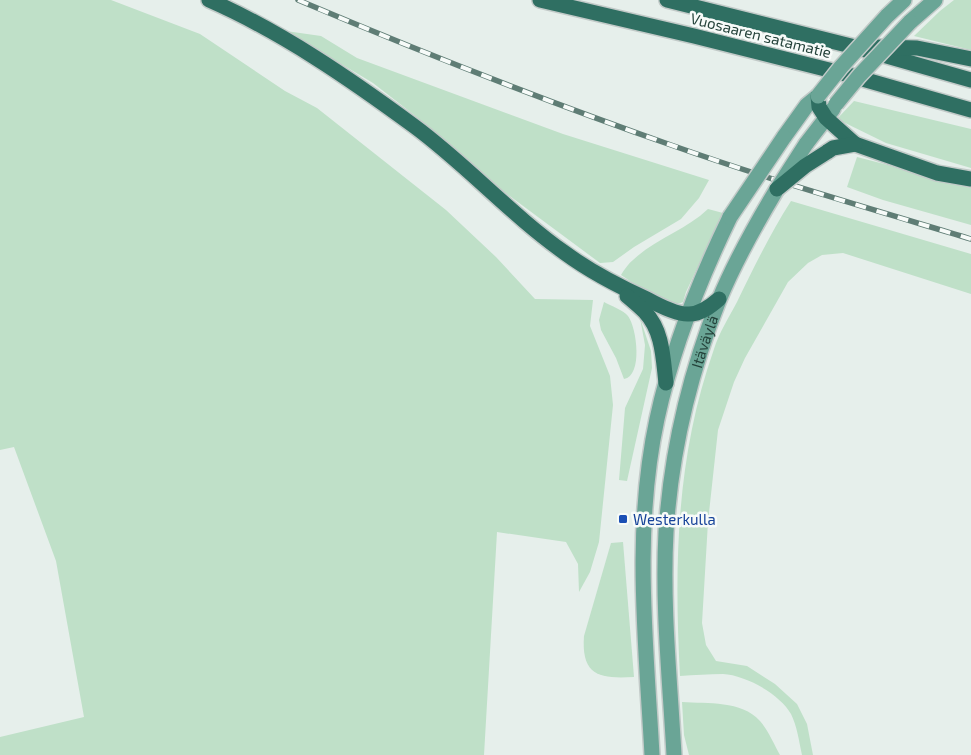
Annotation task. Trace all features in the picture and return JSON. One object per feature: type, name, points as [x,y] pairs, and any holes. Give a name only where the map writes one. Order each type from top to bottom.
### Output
[{"type":"highway","points":[[209,0],[234,11],[304,50],[375,97],[417,128],[526,222],[564,252],[614,285],[646,313],[657,329],[666,383]]},
{"type":"highway","name":"Vuosaaren satamatie","points":[[540,0],[845,74],[971,110]]},
{"type":"highway","points":[[667,0],[855,47],[917,48],[971,59]]},
{"type":"highway","name":"Vuosaaren satamatie","points":[[855,47],[971,80]]},
{"type":"highway","points":[[818,96],[819,107],[826,118],[855,144],[938,173],[971,179]]},
{"type":"highway","points":[[777,189],[805,166],[833,148],[855,144]]},
{"type":"highway","points":[[614,285],[665,308],[688,314],[698,312],[720,299]]},
{"type":"main road","name":"Itäväylä","points":[[652,755],[643,596],[644,530],[654,437],[666,383],[688,314],[730,217],[784,136],[807,105],[818,96],[887,16],[904,0]]},
{"type":"main road","name":"Itäväylä","points":[[674,755],[664,597],[666,532],[671,477],[694,371],[720,299],[755,226],[806,144],[859,76],[910,22],[935,0]]},
{"type":"green space","points":[[0,0],[111,0],[200,34],[285,91],[317,108],[446,210],[496,257],[535,299],[593,300],[590,326],[610,376],[613,405],[599,542],[590,572],[579,592],[578,564],[566,542],[497,532],[484,755],[0,755],[0,737],[84,717],[56,561],[14,447],[0,450]]},
{"type":"green space","points":[[954,0],[971,0],[971,50],[914,36],[940,11]]},
{"type":"green space","points":[[286,31],[321,36],[357,58],[563,134],[709,180],[699,198],[681,219],[613,262],[600,263],[495,185],[418,118],[373,83]]},
{"type":"green space","points":[[854,101],[971,129],[971,168],[886,143],[837,119]]},
{"type":"green space","points":[[857,157],[921,176],[971,188],[971,225],[883,200],[847,187]]},
{"type":"green space","points":[[791,201],[971,254],[971,294],[843,253],[822,255],[808,263],[788,282],[745,358],[734,382],[718,430],[708,522],[702,623],[706,645],[716,661],[747,666],[775,684],[797,704],[807,724],[813,755],[802,755],[791,714],[779,699],[761,687],[732,675],[680,676],[678,634],[677,592],[680,511],[685,470],[701,389],[721,331],[769,238]]},
{"type":"green space","points":[[708,209],[723,213],[683,302],[677,303],[661,299],[621,275],[629,263],[642,253],[690,223]]},
{"type":"green space","points":[[604,302],[626,314],[634,330],[636,361],[630,376],[624,379],[616,358],[601,330],[599,320]]},
{"type":"green space","points":[[640,318],[651,351],[652,368],[627,481],[619,480],[625,408],[643,369],[645,345]]},
{"type":"green space","points":[[623,542],[634,677],[611,677],[595,672],[590,667],[586,660],[584,636],[611,543]]},
{"type":"green space","points":[[682,702],[724,704],[743,709],[760,721],[780,755],[689,755],[684,735]]},
{"type":"railway","points":[[298,0],[483,76],[708,158],[971,239]]},
{"type":"place","name":"Westerkulla","points":[[623,519]]}]
